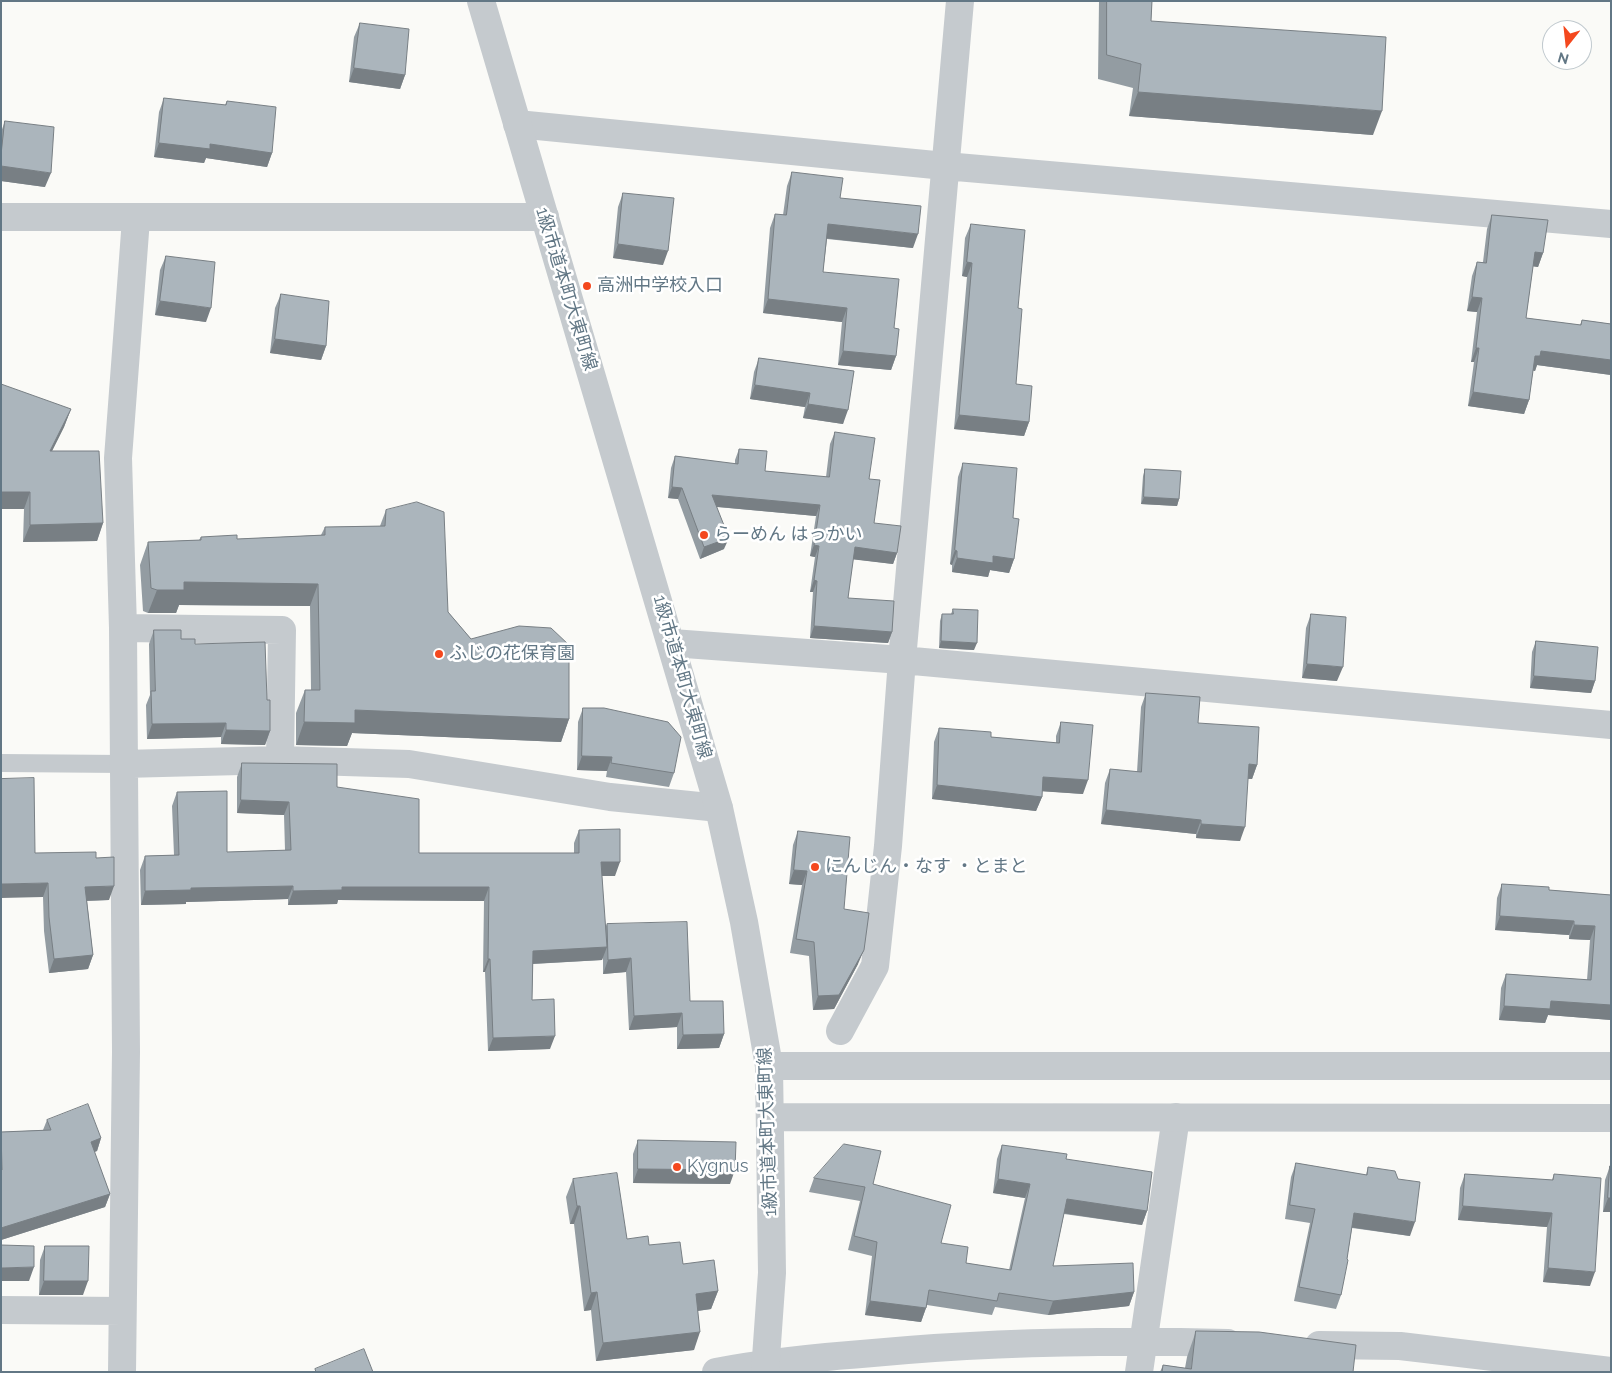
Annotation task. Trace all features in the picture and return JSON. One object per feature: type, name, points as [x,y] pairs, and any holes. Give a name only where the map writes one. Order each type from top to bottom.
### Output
[{"type":"street","name":"1級市道本町大東町線","points":[[481,1],[672,643],[719,808],[744,922],[769,1066],[772,1273],[766,1367]]},
{"type":"street","points":[[840,1031],[875,966],[888,846],[902,660],[960,1]]},
{"type":"street","points":[[518,124],[945,166],[1611,224]]},
{"type":"street","points":[[1,217],[136,219],[545,217]]},
{"type":"street","points":[[122,1372],[126,1052],[123,628],[118,458],[136,219]]},
{"type":"street","points":[[123,628],[282,630],[280,760]]},
{"type":"street","points":[[672,643],[902,660],[1611,725]]},
{"type":"street","points":[[123,764],[280,760],[409,764],[610,797],[719,808]]},
{"type":"street","points":[[769,1066],[1611,1066]]},
{"type":"street","points":[[770,1117],[1611,1118]]},
{"type":"street","points":[[1139,1372],[1176,1117]]},
{"type":"street","points":[[1,1310],[122,1311]]},
{"type":"street","points":[[716,1372],[938,1347],[1143,1341],[1252,1343]]},
{"type":"street","points":[[1291,1344],[1400,1346],[1611,1371]]},
{"type":"lane","points":[[1,764],[123,764]]},
{"type":"building","points":[[1107,1],[1152,1],[1151,21],[1386,37],[1382,111],[1138,92],[1141,64],[1107,55]]},
{"type":"building","points":[[360,23],[409,29],[405,75],[354,68]]},
{"type":"building","points":[[164,98],[226,105],[227,101],[276,107],[272,153],[210,144],[210,149],[159,143]]},
{"type":"building","points":[[5,121],[54,127],[51,173],[1,166]]},
{"type":"building","points":[[792,172],[843,178],[840,198],[921,206],[918,234],[828,224],[823,272],[899,279],[894,328],[899,329],[896,356],[843,351],[847,308],[768,299],[775,214],[786,215]]},
{"type":"building","points":[[623,193],[674,198],[668,251],[618,244]]},
{"type":"building","points":[[1492,215],[1548,220],[1543,253],[1535,252],[1526,318],[1581,325],[1582,320],[1611,324],[1611,360],[1541,351],[1540,356],[1535,356],[1529,400],[1473,392],[1479,348],[1476,348],[1482,298],[1472,297],[1477,262],[1486,263]]},
{"type":"building","points":[[971,224],[1025,230],[1018,308],[1022,309],[1016,384],[1032,386],[1029,422],[959,415],[972,263],[967,262]]},
{"type":"building","points":[[166,256],[215,262],[211,308],[160,301]]},
{"type":"building","points":[[281,294],[329,301],[326,346],[275,339]]},
{"type":"building","points":[[759,358],[854,371],[848,410],[808,404],[810,393],[755,385]]},
{"type":"building","points":[[1,384],[71,409],[50,451],[99,451],[103,523],[30,525],[30,492],[1,492]]},
{"type":"building","points":[[835,432],[875,438],[869,479],[880,480],[874,523],[901,526],[897,553],[855,547],[848,598],[894,601],[892,632],[814,626],[817,581],[814,580],[819,546],[814,545],[820,505],[712,495],[729,538],[704,547],[682,488],[672,487],[675,456],[738,464],[739,449],[767,451],[765,471],[829,477]]},
{"type":"building","points":[[963,463],[1017,468],[1013,518],[1019,519],[1014,559],[993,556],[993,563],[957,558],[957,551],[955,550]]},
{"type":"building","points":[[1145,469],[1181,471],[1179,499],[1144,497]]},
{"type":"building","points":[[417,502],[444,512],[448,612],[471,639],[519,626],[551,628],[569,645],[569,719],[355,710],[355,723],[304,722],[305,690],[320,690],[318,584],[184,582],[184,590],[157,590],[151,588],[148,542],[201,540],[201,537],[237,535],[237,539],[325,535],[325,527],[385,526],[386,510]]},
{"type":"building","points":[[953,609],[978,610],[977,643],[941,641],[942,614],[953,614]]},
{"type":"building","points":[[1311,614],[1346,617],[1343,667],[1307,664]]},
{"type":"building","points":[[154,630],[181,630],[181,639],[195,639],[195,644],[265,642],[267,700],[270,700],[270,731],[226,730],[226,723],[152,724],[151,691],[155,691]]},
{"type":"building","points":[[1536,641],[1598,647],[1595,681],[1534,676]]},
{"type":"building","points":[[1146,693],[1200,697],[1198,723],[1259,727],[1257,765],[1249,764],[1245,827],[1201,824],[1201,820],[1106,810],[1110,769],[1141,772]]},
{"type":"building","points":[[583,708],[604,708],[668,722],[681,737],[674,773],[611,763],[612,757],[582,756]]},
{"type":"building","points":[[1061,722],[1093,725],[1088,780],[1043,777],[1042,797],[937,785],[939,728],[991,732],[991,737],[1059,743]]},
{"type":"building","points":[[242,763],[337,764],[337,787],[419,799],[419,853],[579,853],[579,830],[620,829],[620,862],[601,862],[607,947],[533,951],[532,1000],[554,999],[555,1036],[493,1038],[490,959],[488,959],[489,887],[342,887],[342,890],[293,891],[293,886],[145,891],[145,856],[179,855],[177,792],[227,791],[227,852],[291,850],[289,802],[241,800]]},
{"type":"building","points":[[34,778],[35,853],[96,852],[96,858],[114,857],[114,886],[85,887],[93,955],[54,959],[49,917],[48,883],[1,884],[1,779]]},
{"type":"building","points":[[798,831],[850,837],[844,909],[869,913],[864,950],[839,995],[818,996],[814,942],[796,939],[807,871],[794,870]]},
{"type":"building","points":[[1502,884],[1549,887],[1549,890],[1611,895],[1611,1005],[1551,1001],[1550,1009],[1504,1006],[1506,974],[1591,980],[1595,926],[1574,925],[1574,921],[1500,916]]},
{"type":"building","points":[[687,922],[690,1001],[723,1001],[724,1034],[683,1035],[682,1013],[634,1016],[631,958],[608,960],[607,924]]},
{"type":"building","points":[[88,1104],[101,1138],[91,1142],[110,1194],[1,1228],[1,1132],[51,1130],[47,1120]]},
{"type":"building","points":[[638,1140],[736,1142],[735,1170],[638,1169]]},
{"type":"building","points":[[844,1144],[881,1151],[873,1184],[951,1205],[941,1243],[968,1247],[966,1263],[1011,1270],[1030,1184],[998,1179],[1002,1145],[1067,1154],[1066,1159],[1152,1172],[1147,1211],[1067,1199],[1053,1266],[1133,1263],[1134,1292],[1053,1301],[999,1293],[997,1301],[929,1290],[926,1308],[870,1301],[877,1242],[854,1236],[865,1187],[814,1178]]},
{"type":"building","points":[[1296,1163],[1367,1175],[1368,1167],[1395,1171],[1398,1179],[1420,1182],[1415,1222],[1354,1213],[1341,1295],[1299,1287],[1315,1209],[1290,1205]]},
{"type":"building","points":[[1610,1166],[1611,1198],[1608,1198]]},
{"type":"building","points":[[617,1173],[627,1239],[648,1236],[649,1245],[680,1242],[683,1264],[714,1260],[718,1291],[696,1294],[700,1332],[603,1343],[597,1292],[591,1293],[580,1206],[577,1206],[573,1179]]},
{"type":"building","points":[[1465,1174],[1553,1180],[1554,1174],[1601,1178],[1595,1272],[1548,1268],[1552,1213],[1463,1206]]},
{"type":"building","points":[[1,1245],[34,1246],[34,1267],[1,1268]]},
{"type":"building","points":[[45,1246],[89,1246],[88,1281],[44,1281]]},
{"type":"building","points":[[1196,1331],[1259,1332],[1356,1345],[1353,1372],[1162,1372],[1163,1365],[1191,1369]]},
{"type":"building","points":[[364,1349],[373,1372],[316,1372],[315,1369]]},
{"type":"place","name":"高洲中学校入口","points":[[587,286]]},
{"type":"place","name":"らーめん はっかい","points":[[704,535]]},
{"type":"place","name":"ふじの花保育園","points":[[439,654]]},
{"type":"place","name":"にんじん・なす ・とまと","points":[[815,867]]},
{"type":"place","name":"Kygnus","points":[[677,1167]]}]
